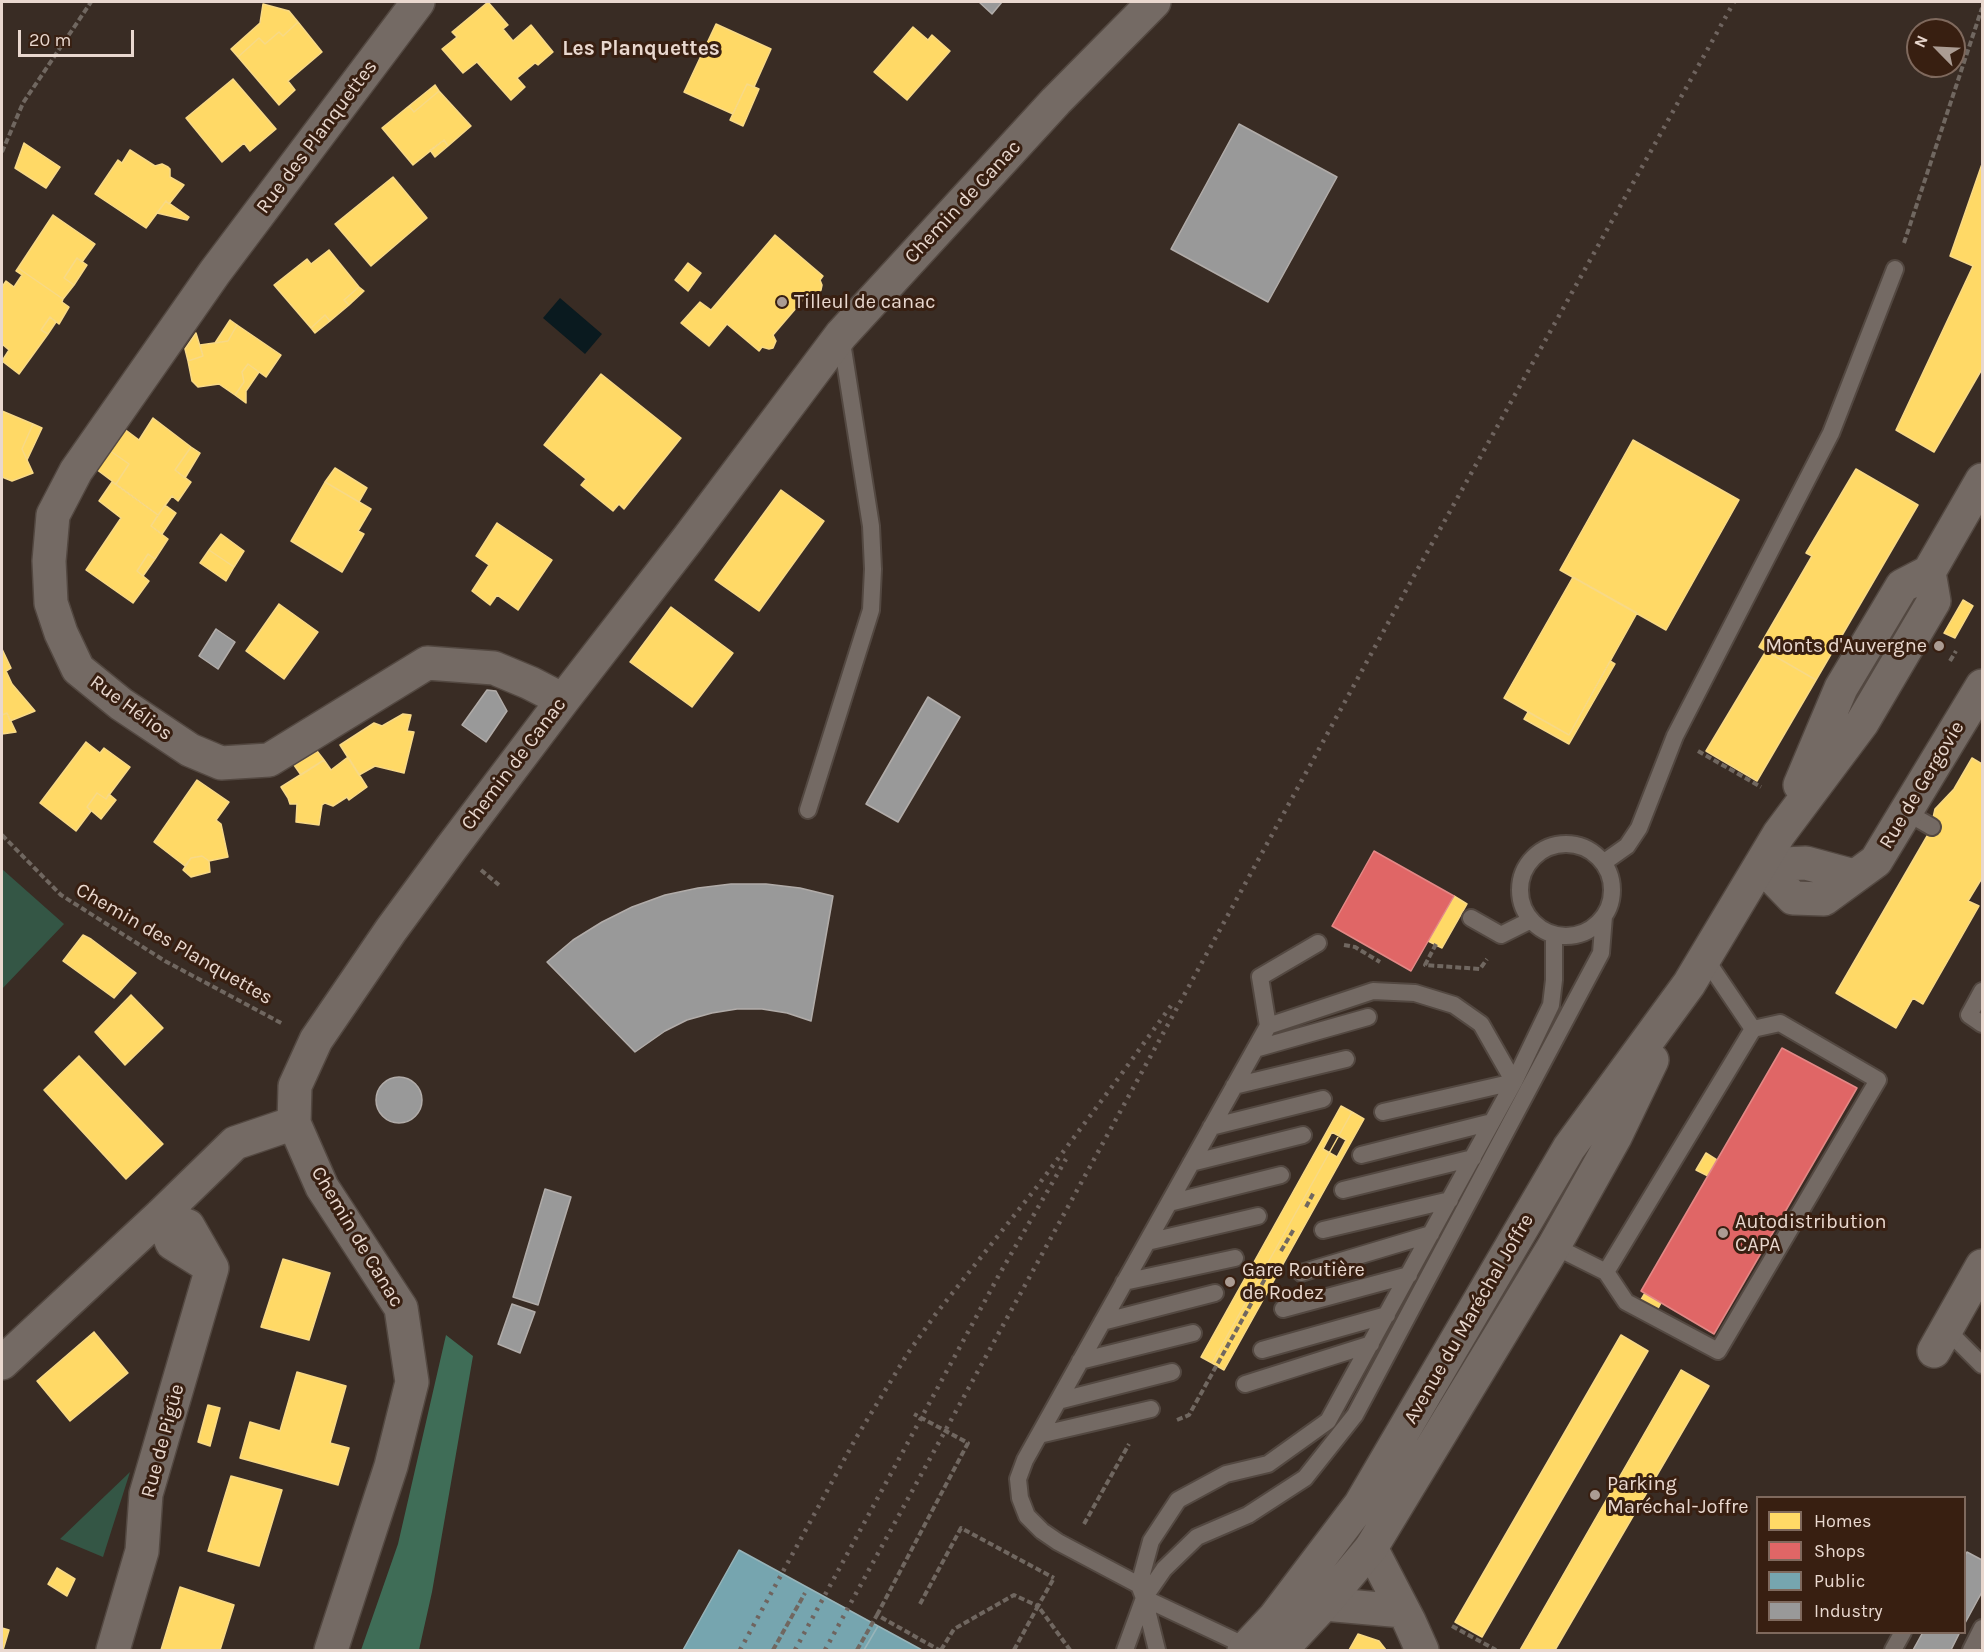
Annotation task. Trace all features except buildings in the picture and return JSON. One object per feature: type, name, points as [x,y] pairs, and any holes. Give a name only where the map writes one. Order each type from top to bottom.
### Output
[{"type":"street","name":"Rue des Planquettes","points":[[216,272],[418,2]]},
{"type":"street","name":"Chemin de Canac","points":[[331,1650],[391,1466],[412,1382],[401,1308],[322,1187],[294,1123],[295,1086],[316,1040],[391,930],[841,335],[1056,101],[1154,2]]},
{"type":"street","name":"Rue Hélios","points":[[216,272],[82,462],[53,515],[49,561],[51,603],[61,633],[78,669],[121,704],[190,750],[221,763],[269,760],[427,663],[494,668],[563,700]]},
{"type":"street","name":"Avenue du Maréchal Joffre","points":[[1246,1649],[1275,1617],[1360,1505],[1569,1148],[1697,971],[1779,834],[1841,688],[1902,586],[1929,573],[1983,480]]},
{"type":"street","name":"Rue de Gergovie","points":[[1761,865],[1793,898],[1824,899],[1876,861],[1919,820],[1983,686]]},
{"type":"street","name":"Avenue du Maréchal Joffre","points":[[1281,1650],[1324,1604],[1371,1548],[1554,1246],[1615,1137],[1697,971]]},
{"type":"street","points":[[2,1363],[235,1143],[294,1123]]},
{"type":"street","name":"Rue de Pigüe","points":[[113,1650],[142,1551],[146,1494],[212,1268],[172,1243],[161,1215]]},
{"type":"street","points":[[1940,1340],[1983,1266]]},
{"type":"street","points":[[1371,1548],[1422,1650]]},
{"type":"street","points":[[1324,1604],[1403,1611]]},
{"type":"lane","points":[[1603,863],[1627,846],[1640,828],[1674,736],[1831,433],[1895,269]]},
{"type":"lane","points":[[808,810],[871,610],[873,569],[871,526],[841,335]]},
{"type":"lane","points":[[1141,1592],[1197,1537],[1248,1515],[1305,1478],[1355,1415],[1601,953],[1604,916],[1610,903],[1612,889],[1610,876],[1603,863],[1581,846],[1566,844],[1557,845],[1538,853],[1528,864],[1521,878],[1520,892],[1523,907],[1531,920],[1541,929],[1554,935],[1568,936],[1582,933],[1604,916]]},
{"type":"lane","points":[[1471,918],[1501,935],[1531,920]]},
{"type":"lane","points":[[1125,1650],[1141,1592],[1151,1541],[1178,1500],[1226,1474],[1268,1464],[1328,1421],[1514,1082],[1551,1005],[1554,980],[1554,935]]},
{"type":"lane","points":[[1246,1649],[1141,1592],[1042,1532],[1027,1516],[1020,1498],[1018,1479],[1025,1460],[1268,1026],[1260,977],[1318,943]]},
{"type":"lane","points":[[1697,971],[1753,1029]]},
{"type":"lane","points":[[1268,1026],[1373,991],[1415,993],[1454,1005],[1481,1024],[1514,1082]]},
{"type":"lane","points":[[1983,991],[1969,1016],[1983,1024]]},
{"type":"lane","points":[[1255,1049],[1368,1017]]},
{"type":"lane","points":[[1554,1246],[1606,1272],[1626,1302],[1718,1351],[1878,1080],[1780,1023],[1753,1029],[1606,1272]]},
{"type":"lane","points":[[1234,1086],[1346,1059]]},
{"type":"lane","points":[[1383,1112],[1514,1082]]},
{"type":"lane","points":[[1211,1127],[1323,1099]]},
{"type":"lane","points":[[1361,1155],[1492,1122]]},
{"type":"lane","points":[[1191,1162],[1303,1135]]},
{"type":"lane","points":[[1343,1190],[1473,1158]]},
{"type":"lane","points":[[1169,1203],[1281,1175]]},
{"type":"lane","points":[[1323,1230],[1450,1200]]},
{"type":"lane","points":[[1147,1242],[1258,1216]]},
{"type":"lane","points":[[1301,1273],[1431,1234]]},
{"type":"lane","points":[[1124,1282],[1234,1258]]},
{"type":"lane","points":[[1283,1309],[1409,1275]]},
{"type":"lane","points":[[1102,1322],[1215,1293]]},
{"type":"lane","points":[[1262,1350],[1387,1315]]},
{"type":"lane","points":[[1080,1361],[1193,1333]]},
{"type":"lane","points":[[1940,1340],[1983,1365]]},
{"type":"lane","points":[[1245,1384],[1371,1344]]},
{"type":"lane","points":[[1058,1401],[1172,1372]]},
{"type":"lane","points":[[1039,1435],[1151,1408]]},
{"type":"lane","points":[[1141,1592],[1157,1650]]},
{"type":"lane","points":[[1971,1650],[1983,1628]]},
{"type":"lane","points":[[1893,1650],[1902,1634]]},
{"type":"path","points":[[2,152],[23,103],[92,2]]},
{"type":"path","points":[[1895,269],[1983,8]]},
{"type":"path","points":[[1950,661],[1956,651]]},
{"type":"path","points":[[1702,753],[1761,787]]},
{"type":"path","name":"Chemin des Planquettes","points":[[2,835],[61,895],[165,961],[316,1040]]},
{"type":"path","points":[[1437,944],[1425,965],[1480,969],[1488,957]]},
{"type":"path","points":[[1355,947],[1389,966]]},
{"type":"path","points":[[857,1650],[968,1443],[914,1414]]},
{"type":"path","points":[[920,1604],[961,1528],[1054,1578]]},
{"type":"path","points":[[1014,1650],[1059,1568]]},
{"type":"path","points":[[773,1650],[805,1593]]},
{"type":"path","points":[[877,1616],[940,1650],[954,1629],[1014,1595],[1038,1606],[1070,1650]]},
{"type":"path","points":[[1452,1625],[1496,1650]]},
{"type":"green space","points":[[2,869],[64,924],[2,989]]},
{"type":"green space","points":[[446,1335],[473,1356],[432,1592],[419,1650],[361,1650],[398,1544]]},
{"type":"green space","points":[[130,1472],[103,1557],[60,1539]]},
{"type":"shaded area","points":[[560,298],[602,334],[585,354],[543,318]]},
{"type":"railway","points":[[825,1650],[1410,583],[1734,2]]},
{"type":"railway","points":[[740,1650],[856,1438],[908,1353],[935,1315],[1036,1188],[1173,1003]]},
{"type":"railway","points":[[795,1650],[999,1275],[1066,1159]]},
{"type":"place","name":"Tilleul de canac","points":[[782,302]]},
{"type":"place","name":"Monts d'Auvergne","points":[[1939,646]]},
{"type":"place","name":"Autodistribution CAPA","points":[[1723,1233]]},
{"type":"place","name":"Gare Routière de Rodez","points":[[1230,1282]]},
{"type":"place","name":"Parking Maréchal-Joffre","points":[[1595,1495]]},
{"type":"district","name":"Les Planquettes","points":[[641,49]]}]
